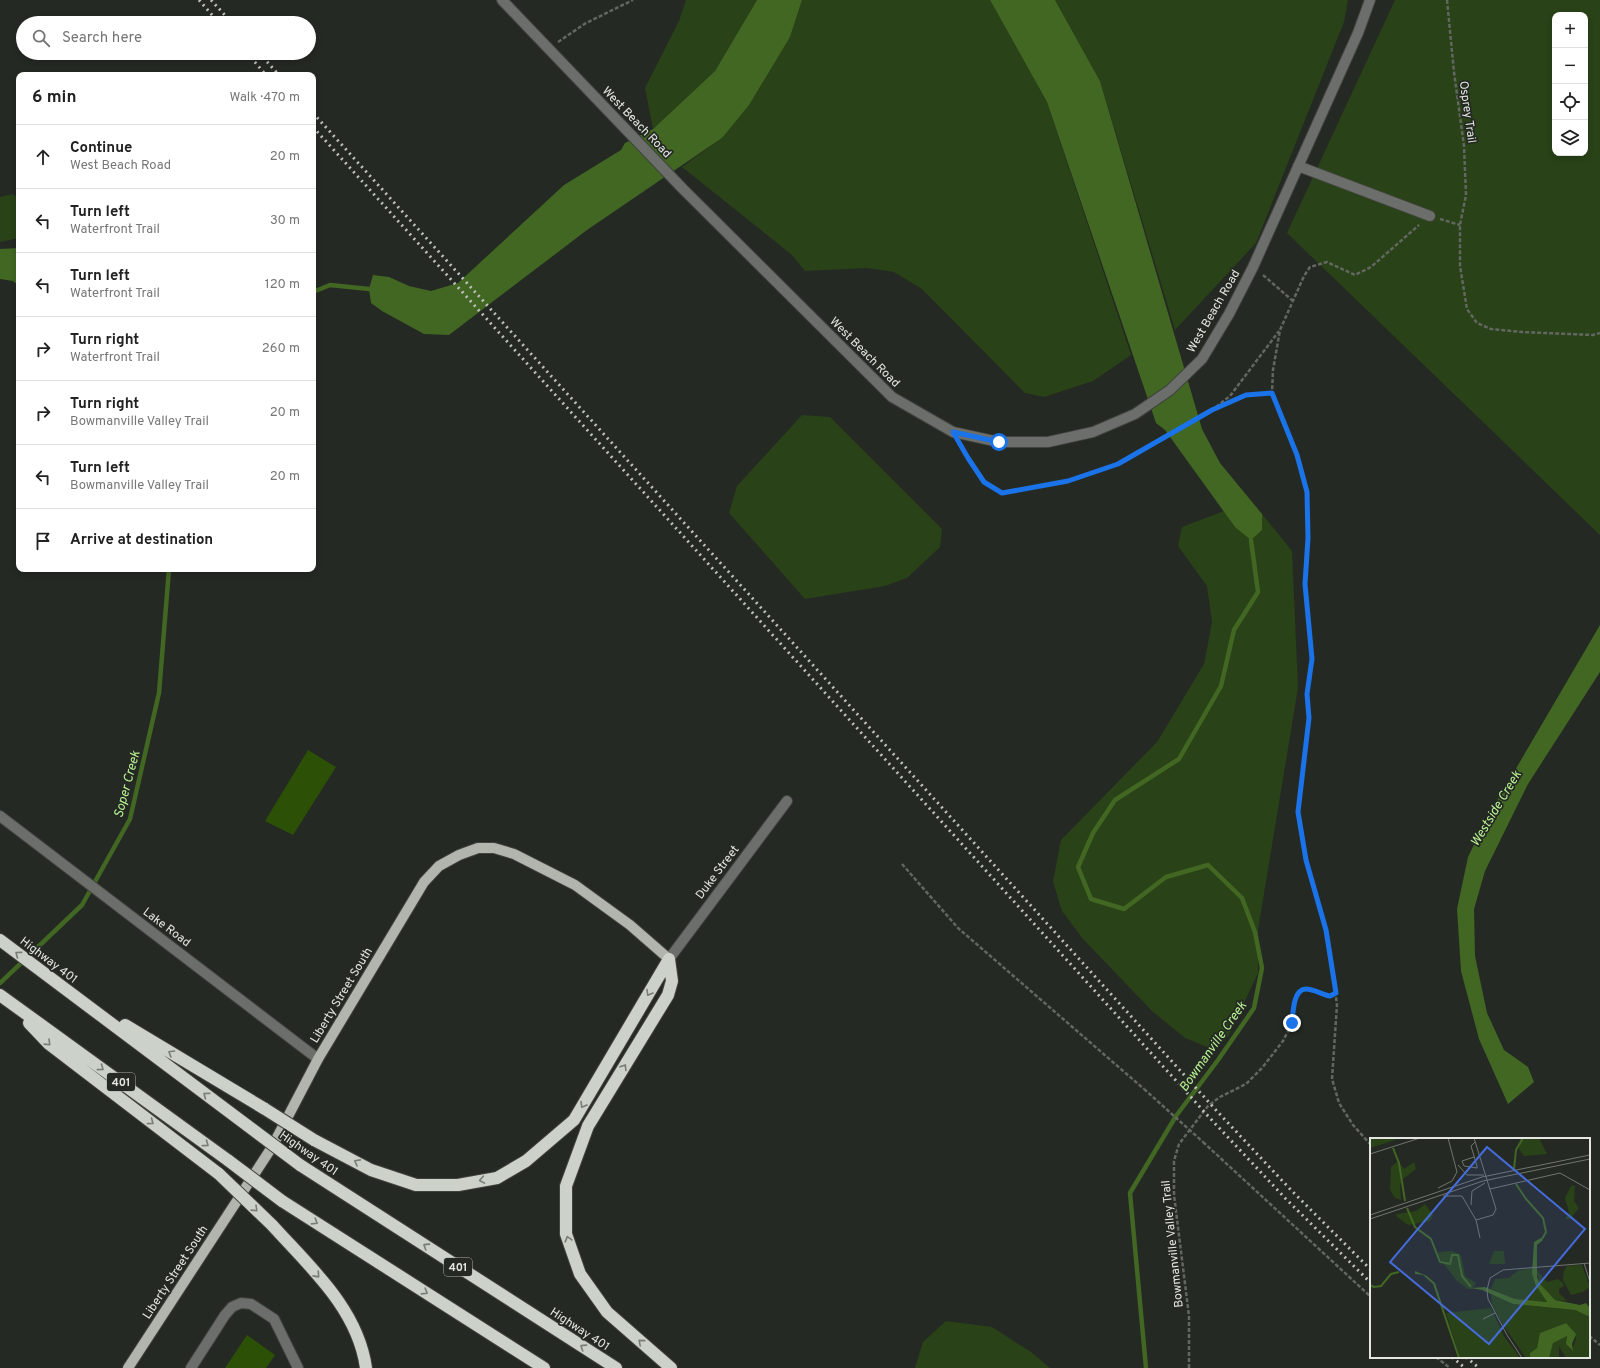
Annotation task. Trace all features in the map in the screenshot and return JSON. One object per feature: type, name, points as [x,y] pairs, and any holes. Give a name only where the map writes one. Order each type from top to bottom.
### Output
[{"type":"highway","name":"Highway 401","points":[[0,940],[300,1166],[616,1368]]},
{"type":"highway","points":[[69,993],[265,1109],[314,1140],[371,1170],[416,1185],[458,1185],[497,1178],[526,1161],[574,1120],[669,959]]},
{"type":"highway","points":[[669,959],[672,981],[668,995],[588,1126],[566,1186],[566,1234],[580,1274],[607,1312],[671,1368]]},
{"type":"highway","name":"401","points":[[0,995],[282,1201],[544,1368]]},
{"type":"highway","points":[[12,1004],[49,1044],[219,1174],[272,1225],[333,1292],[348,1316],[358,1338],[366,1368]]},
{"type":"main road","name":"Liberty Street South","points":[[128,1368],[272,1146],[318,1058],[424,882],[439,866],[478,848],[494,848],[514,854],[575,885],[630,925],[669,959]]},
{"type":"street","name":"West Beach Road","points":[[502,0],[683,189],[892,397],[953,432],[999,442],[1048,442],[1093,432],[1135,414],[1170,390],[1202,359],[1229,314],[1253,267],[1358,33],[1370,0]]},
{"type":"street","points":[[1298,166],[1430,216]]},
{"type":"street","name":"Duke Street","points":[[669,959],[786,801]]},
{"type":"street","name":"Lake Road","points":[[0,816],[318,1058]]},
{"type":"street","points":[[190,1368],[225,1315],[232,1307],[241,1303],[251,1304],[274,1318],[298,1368]]},
{"type":"path","points":[[550,49],[586,23],[633,0]]},
{"type":"path","name":"Osprey Trail","points":[[1447,0],[1464,153],[1466,194],[1460,226],[1460,266],[1467,310],[1477,323],[1491,329],[1593,335],[1600,333]]},
{"type":"path","points":[[1212,410],[1230,396],[1280,330],[1304,276],[1310,267],[1327,262],[1355,275],[1375,264],[1430,216],[1460,226]]},
{"type":"path","points":[[1253,267],[1293,301]]},
{"type":"path","points":[[1280,330],[1273,370],[1272,393],[1297,455],[1307,492],[1308,538],[1305,584],[1312,659],[1307,694],[1309,718],[1298,812],[1306,860],[1326,930],[1336,993],[1337,1005],[1332,1079],[1339,1103],[1353,1125],[1370,1144]]},
{"type":"path","points":[[953,432],[984,482],[1002,493],[1075,478],[1118,464],[1212,410],[1246,395],[1272,393]]},
{"type":"path","points":[[902,864],[958,928],[1144,1089],[1370,1296]]},
{"type":"path","name":"Bowmanville Valley Trail","points":[[1189,1368],[1189,1316],[1174,1195],[1174,1161],[1179,1144],[1208,1106],[1220,1097],[1246,1084],[1262,1068],[1283,1041],[1292,1023],[1296,996],[1301,990],[1307,989],[1330,996],[1336,993]]},
{"type":"path","points":[[1590,1337],[1600,1345]]},
{"type":"path","points":[[1437,1358],[1450,1368]]},
{"type":"shaded area","points":[[686,0],[757,0],[715,71],[653,129],[645,88],[679,21]]},
{"type":"shaded area","points":[[802,0],[990,0],[1047,102],[1131,355],[1093,381],[1044,397],[1025,393],[922,289],[894,272],[867,268],[805,271],[792,255],[682,167],[722,138],[790,37]]},
{"type":"shaded area","points":[[1055,0],[1348,0],[1344,22],[1256,243],[1175,330],[1100,81]]},
{"type":"shaded area","points":[[1395,0],[1600,0],[1600,535],[1287,233]]},
{"type":"shaded area","points":[[13,194],[16,196],[16,239],[0,242],[0,197]]},
{"type":"shaded area","points":[[802,415],[830,417],[942,529],[940,547],[907,578],[885,586],[805,599],[729,513],[737,486]]},
{"type":"shaded area","points":[[1224,511],[1235,527],[1262,530],[1262,514],[1292,551],[1298,688],[1258,930],[1258,973],[1229,1035],[1214,1050],[1185,1038],[1152,1011],[1083,939],[1062,911],[1053,882],[1061,840],[1157,742],[1204,664],[1212,622],[1207,586],[1178,546],[1182,527]]},
{"type":"shaded area","points":[[946,1321],[992,1327],[1031,1352],[1050,1368],[915,1368],[923,1342]]},
{"type":"water","points":[[757,0],[802,0],[790,37],[749,105],[722,138],[587,230],[449,335],[424,334],[382,311],[371,303],[369,289],[373,275],[389,277],[409,286],[431,291],[458,283],[564,185],[621,150],[625,143],[653,129],[715,71]]},
{"type":"water","points":[[990,0],[1055,0],[1100,81],[1202,429],[1220,463],[1262,514],[1262,530],[1251,540],[1235,527],[1165,430],[1156,423],[1047,102]]},
{"type":"water","points":[[16,248],[16,284],[13,281],[0,279],[0,249]]},
{"type":"water","name":"Westside Creek","points":[[1600,625],[1600,672],[1528,784],[1485,871],[1474,909],[1475,956],[1487,1013],[1504,1050],[1528,1067],[1534,1082],[1508,1104],[1479,1039],[1461,971],[1457,909],[1468,857],[1487,818]]},
{"type":"building","points":[[308,750],[336,767],[293,835],[265,821]]},
{"type":"building","points":[[247,1335],[275,1355],[266,1368],[225,1368]]},
{"type":"waterway","name":"Soper Creek","points":[[316,291],[330,285],[369,289]]},
{"type":"waterway","name":"Bowmanville Creek","points":[[1146,1368],[1130,1193],[1176,1116],[1218,1060],[1254,1008],[1262,968],[1255,932],[1242,898],[1208,865],[1166,877],[1124,909],[1091,899],[1078,867],[1093,833],[1115,800],[1179,759],[1221,686],[1234,630],[1258,592],[1251,540]]},
{"type":"waterway","name":"Soper Creek","points":[[0,983],[82,905],[130,819],[159,693],[169,572]]},
{"type":"railway","points":[[199,0],[213,16]]},
{"type":"railway","points":[[211,0],[226,16]]},
{"type":"railway","points":[[253,60],[263,72]]},
{"type":"railway","points":[[265,60],[276,72]]},
{"type":"railway","points":[[316,116],[1215,1109],[1291,1190],[1370,1269]]},
{"type":"railway","points":[[316,130],[1208,1116],[1285,1198],[1370,1282]]},
{"type":"railway","points":[[1453,1358],[1465,1368]]},
{"type":"railway","points":[[1467,1358],[1479,1368]]},
{"type":"route","points":[[999,442],[953,432],[984,482],[1002,493],[1068,481],[1118,464],[1212,410],[1246,395],[1272,393],[1297,455],[1307,492],[1308,538],[1305,584],[1312,659],[1307,694],[1309,718],[1298,812],[1306,860],[1326,930],[1336,993],[1330,996],[1307,989],[1301,990],[1296,996],[1292,1023]]}]
